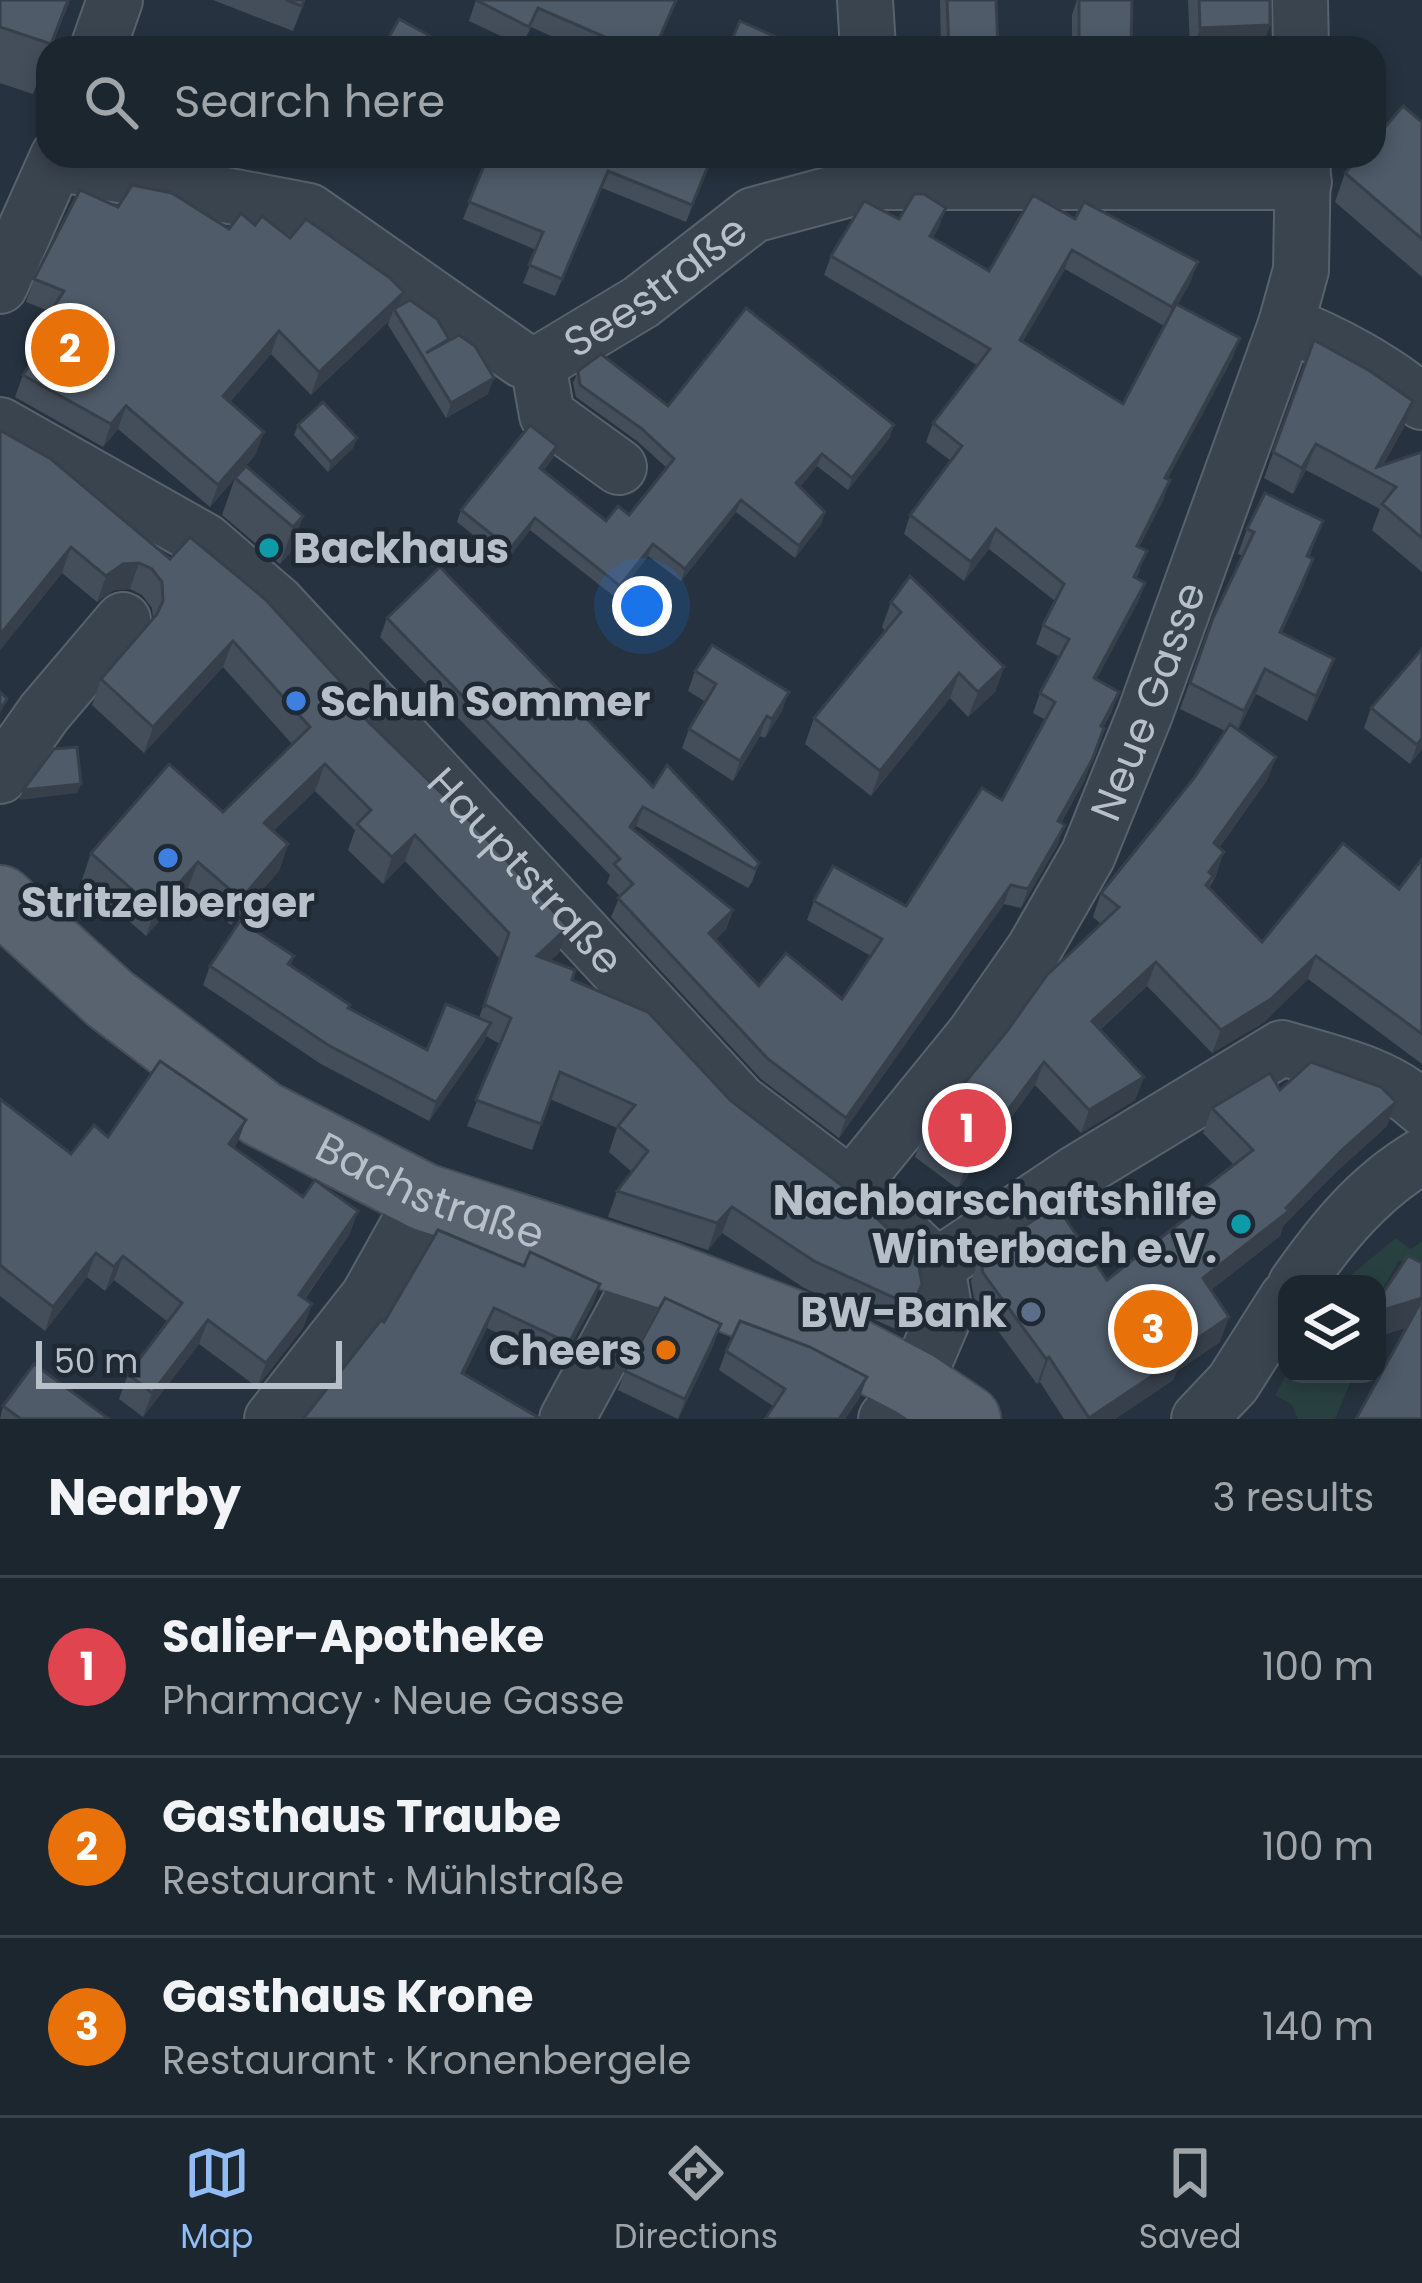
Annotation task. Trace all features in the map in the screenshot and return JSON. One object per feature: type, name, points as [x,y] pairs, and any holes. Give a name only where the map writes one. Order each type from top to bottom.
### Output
[{"type":"main road","name":"Bachstraße","points":[[0,898],[110,999],[262,1114],[424,1197],[648,1269],[818,1334],[922,1407]]},
{"type":"street","points":[[102,36],[115,0]]},
{"type":"street","points":[[865,0],[867,36]]},
{"type":"street","points":[[1300,0],[1301,36]]},
{"type":"street","points":[[0,286],[53,168]]},
{"type":"street","name":"Seestraße","points":[[97,168],[309,211],[522,360],[538,364],[641,302],[753,215],[875,169],[1304,169]]},
{"type":"street","name":"Neue Gasse","points":[[850,1186],[986,1018],[1034,949],[1088,855],[1145,714],[1286,325],[1300,271],[1304,169]]},
{"type":"street","points":[[1286,325],[1416,385]]},
{"type":"street","points":[[538,364],[547,415],[619,467]]},
{"type":"street","name":"Hauptstraße","points":[[0,425],[205,541],[277,603],[740,1102],[850,1186],[937,1265]]},
{"type":"street","points":[[0,776],[44,713],[122,620]]},
{"type":"street","points":[[922,1407],[946,1314],[937,1265],[1076,1172],[1282,1048],[1364,1073],[1422,1108]]},
{"type":"street","points":[[1303,1275],[1339,1224],[1385,1180],[1422,1156]]},
{"type":"street","points":[[272,1419],[368,1297],[424,1197]]},
{"type":"street","points":[[567,1419],[648,1269]]},
{"type":"street","points":[[1199,1419],[1233,1383],[1278,1312]]},
{"type":"green space","points":[[1396,1238],[1410,1249],[1422,1242],[1422,1273],[1399,1260],[1386,1283],[1386,1275],[1351,1275]]},
{"type":"green space","points":[[1282,1383],[1350,1383],[1335,1419],[1298,1419],[1292,1405],[1275,1395]]},
{"type":"building","points":[[0,0],[68,0],[54,36],[36,39],[0,27]]},
{"type":"building","points":[[476,0],[676,0],[660,36],[602,36],[538,8],[529,27]]},
{"type":"building","points":[[947,0],[996,0],[998,36],[948,36]]},
{"type":"building","points":[[1079,0],[1132,0],[1131,36],[1079,36]]},
{"type":"building","points":[[1199,0],[1270,0],[1270,25],[1200,28]]},
{"type":"building","points":[[399,19],[430,36],[390,36]]},
{"type":"building","points":[[740,21],[774,36],[733,36]]},
{"type":"building","points":[[1403,106],[1422,122],[1422,239],[1345,173],[1349,168],[1386,168],[1386,126]]},
{"type":"building","points":[[483,168],[707,168],[692,205],[608,171],[562,279],[529,265],[543,232],[469,202]]},
{"type":"building","points":[[132,185],[172,193],[229,229],[241,213],[255,225],[262,216],[290,238],[306,219],[404,292],[319,372],[279,331],[223,396],[264,432],[218,485],[126,406],[111,424],[23,375],[49,334],[40,328],[64,291],[34,279],[80,190],[118,207]]},
{"type":"building","points":[[914,194],[924,194],[946,208],[930,236],[989,271],[1033,195],[1075,219],[1084,202],[1198,262],[1172,307],[1072,250],[1020,340],[1123,404],[1176,304],[1240,338],[1165,478],[1170,480],[1137,546],[1147,551],[1134,577],[1145,583],[1094,678],[1119,692],[1101,726],[1092,760],[1058,821],[1065,825],[1028,889],[1011,885],[846,1118],[768,1059],[618,898],[633,884],[614,864],[620,859],[387,618],[440,567],[653,787],[667,765],[759,863],[755,869],[643,807],[630,827],[733,910],[709,933],[759,986],[786,953],[842,999],[882,939],[814,901],[833,866],[906,906],[982,788],[1002,800],[1055,702],[1040,693],[1069,639],[1043,625],[1064,584],[996,529],[971,562],[910,515],[962,446],[933,423],[990,349],[831,256],[864,201],[899,219]]},
{"type":"building","points":[[410,300],[437,319],[449,339],[426,353],[459,335],[475,346],[494,378],[451,403],[394,309]]},
{"type":"building","points":[[746,308],[894,425],[852,478],[822,454],[796,483],[825,512],[799,546],[741,500],[685,569],[653,544],[620,586],[535,518],[510,549],[461,510],[530,425],[557,446],[540,468],[606,521],[618,506],[629,515],[674,459],[642,429],[580,385],[578,371],[601,354],[668,406]]},
{"type":"building","points":[[1314,340],[1413,401],[1377,467],[1422,452],[1422,538],[1382,504],[1396,487],[1316,444],[1302,468],[1273,452]]},
{"type":"building","points":[[323,402],[357,438],[331,462],[298,425]]},
{"type":"building","points":[[0,430],[51,459],[170,559],[190,537],[265,599],[352,694],[346,700],[472,823],[568,927],[537,956],[575,970],[572,980],[648,1012],[731,1101],[840,1184],[917,1256],[922,1284],[915,1300],[910,1305],[814,1261],[732,1207],[717,1223],[617,1191],[648,1151],[618,1126],[635,1105],[560,1072],[541,1124],[476,1100],[511,1018],[486,1005],[483,1008],[509,933],[415,835],[392,857],[357,824],[371,810],[325,764],[264,823],[288,844],[241,899],[198,862],[155,910],[91,853],[169,764],[223,812],[310,727],[233,641],[153,727],[101,679],[163,601],[162,582],[152,569],[139,563],[123,564],[106,576],[71,547],[0,635]]},
{"type":"building","points":[[246,466],[303,516],[293,527],[235,478]]},
{"type":"building","points":[[1265,493],[1323,521],[1307,556],[1313,559],[1280,632],[1334,659],[1316,696],[1265,669],[1244,711],[1190,683],[1213,618],[1254,532],[1247,529]]},
{"type":"building","points":[[910,576],[1004,667],[978,692],[959,673],[880,771],[814,718],[901,612],[891,602]]},
{"type":"building","points":[[712,645],[789,692],[772,719],[767,716],[740,761],[689,729],[716,684],[695,671]]},
{"type":"building","points":[[1422,649],[1422,738],[1417,745],[1371,708]]},
{"type":"building","points":[[1230,724],[1276,757],[1214,843],[1224,852],[1206,885],[1262,942],[1343,843],[1399,889],[1422,859],[1422,1034],[1316,956],[1271,999],[1221,1030],[1156,962],[1092,1021],[1144,1077],[1089,1110],[1044,1062],[966,1166],[923,1134],[1047,975],[1119,907],[1101,893],[1194,778]]},
{"type":"building","points":[[77,747],[81,784],[23,790],[54,749]]},
{"type":"building","points":[[240,921],[294,956],[288,964],[350,1005],[348,1008],[427,1050],[446,1004],[491,1023],[436,1102],[328,1045],[210,966]]},
{"type":"building","points":[[160,1061],[246,1120],[229,1144],[303,1197],[315,1180],[358,1211],[299,1295],[312,1304],[266,1363],[208,1320],[152,1393],[128,1374],[182,1303],[123,1256],[114,1267],[96,1253],[53,1307],[0,1265],[0,1099],[71,1154],[94,1125],[108,1137]]},
{"type":"building","points":[[1311,1062],[1381,1087],[1396,1102],[1343,1149],[1286,1208],[1289,1211],[1203,1278],[1229,1317],[1179,1351],[1182,1356],[1089,1418],[1049,1357],[983,1273],[980,1256],[1056,1205],[1107,1280],[1199,1208],[1191,1198],[1253,1150],[1212,1108],[1270,1073],[1280,1090]]},
{"type":"building","points":[[438,1230],[524,1266],[530,1252],[600,1284],[569,1343],[494,1308],[462,1373],[541,1419],[303,1419],[384,1322]]},
{"type":"building","points":[[1408,1256],[1422,1263],[1422,1298],[1386,1309],[1386,1289]]},
{"type":"building","points":[[665,1298],[721,1324],[685,1399],[625,1371]]},
{"type":"building","points":[[1422,1300],[1422,1419],[1356,1419],[1376,1383],[1386,1383],[1386,1365]]},
{"type":"building","points":[[740,1321],[810,1347],[867,1377],[839,1419],[765,1419],[785,1389],[726,1351]]},
{"type":"building","points":[[34,1364],[109,1419],[21,1419],[3,1406]]},
{"type":"place","name":"Gasthaus Traube","points":[[70,348]]},
{"type":"place","name":"Backhaus","points":[[269,548]]},
{"type":"place","name":"Schuh Sommer","points":[[296,701]]},
{"type":"place","name":"Stritzelberger","points":[[168,858]]},
{"type":"place","name":"Salier-Apotheke","points":[[967,1128]]},
{"type":"place","name":"Nachbarschaftshilfe Winterbach e.V.","points":[[1241,1224]]},
{"type":"place","name":"BW-Bank","points":[[1031,1312]]},
{"type":"place","name":"Gasthaus Krone","points":[[1153,1329]]},
{"type":"place","name":"Cheers","points":[[666,1350]]}]
